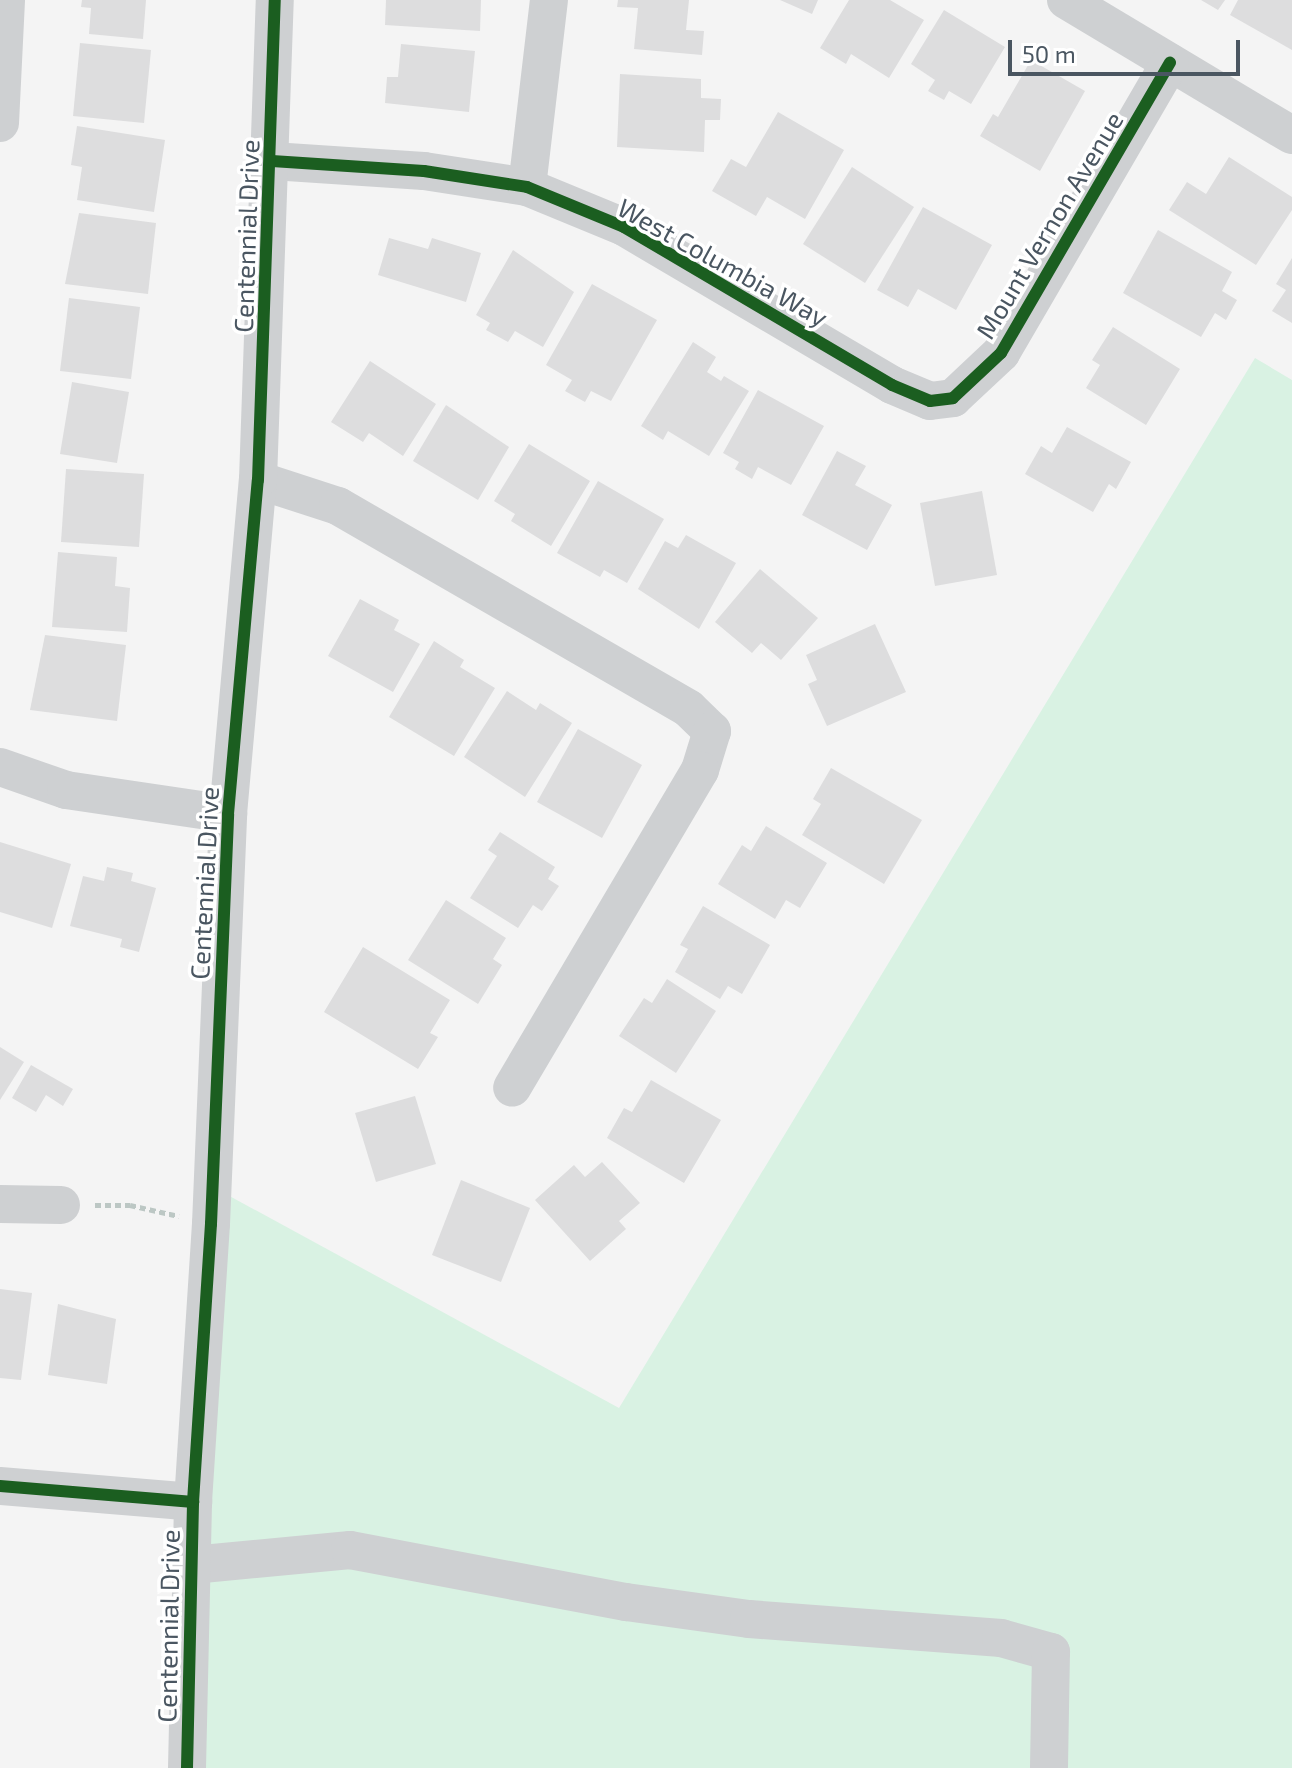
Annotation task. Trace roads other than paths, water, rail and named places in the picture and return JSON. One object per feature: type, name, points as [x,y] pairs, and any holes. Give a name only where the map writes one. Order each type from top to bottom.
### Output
[{"type":"street","points":[[0,123],[6,0]]},
{"type":"street","name":"Centennial Drive","points":[[187,1768],[193,1502],[211,1224],[228,814],[258,480],[272,161],[275,0]]},
{"type":"street","points":[[527,187],[549,0]]},
{"type":"street","points":[[1066,0],[1292,135]]},
{"type":"street","name":"Mount Vernon Avenue","points":[[953,398],[1001,353],[1170,63]]},
{"type":"street","name":"West Columbia Way","points":[[272,161],[424,171],[527,187],[624,227],[892,385],[930,401],[953,398]]},
{"type":"street","points":[[258,480],[338,506],[689,709],[712,731],[700,770],[512,1088]]},
{"type":"street","points":[[0,767],[66,790],[228,814]]},
{"type":"street","points":[[0,1204],[61,1205]]},
{"type":"street","points":[[0,1486],[193,1502]]},
{"type":"street","points":[[192,1565],[350,1550],[641,1604],[749,1619],[1001,1638],[1051,1652],[1049,1768]]}]
